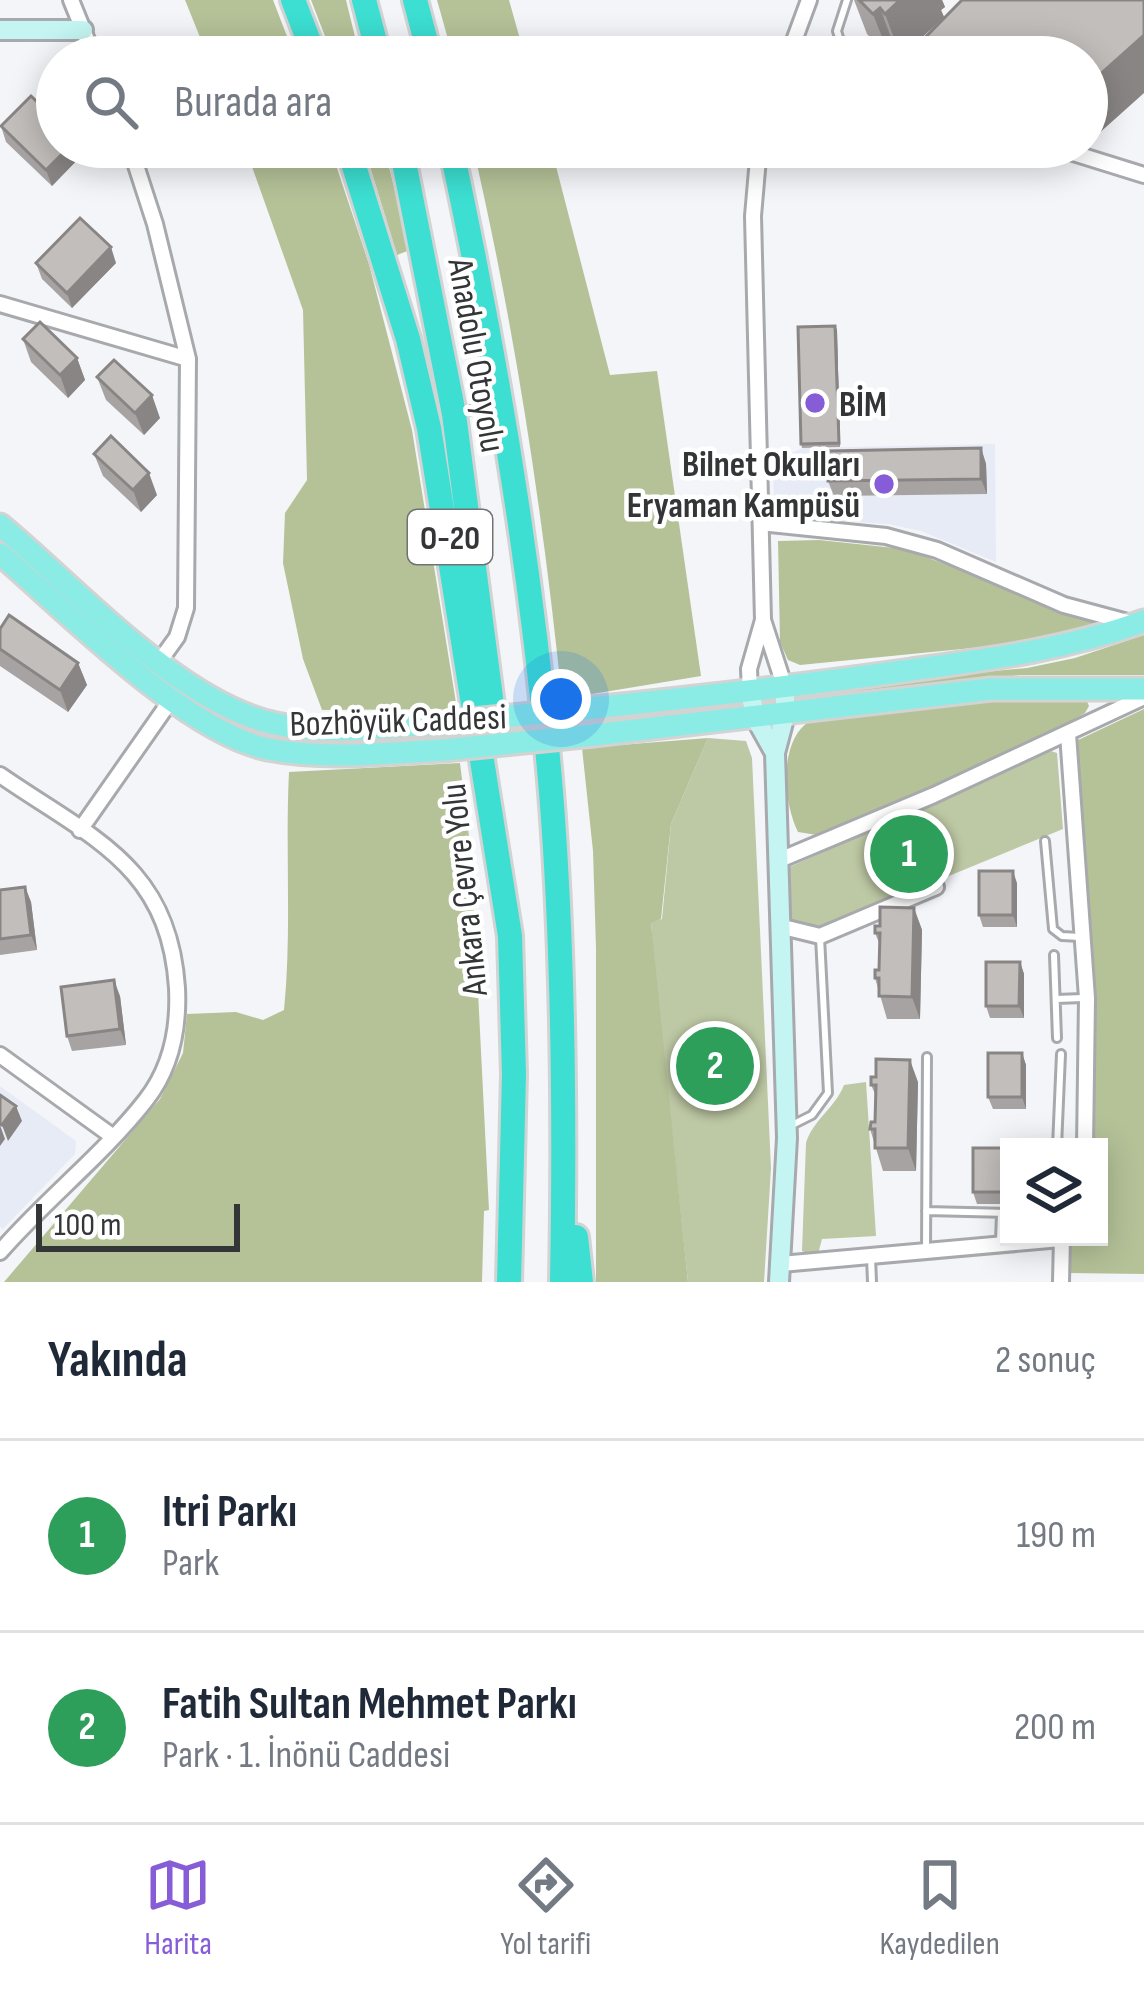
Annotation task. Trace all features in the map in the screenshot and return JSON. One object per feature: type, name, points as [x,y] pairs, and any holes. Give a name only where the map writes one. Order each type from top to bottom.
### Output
[{"type":"highway","points":[[293,0],[307,36]]},
{"type":"highway","points":[[364,0],[374,36]]},
{"type":"highway","points":[[415,0],[424,36]]},
{"type":"highway","name":"Ankara Çevre Yolu","points":[[355,168],[408,339],[429,428],[510,936],[514,1074],[509,1282]]},
{"type":"highway","name":"Anadolu Otoyolu","points":[[405,168],[454,414],[488,653],[510,936]]},
{"type":"highway","name":"O-20","points":[[455,168],[519,512],[550,791],[565,1142],[562,1282]]},
{"type":"highway","points":[[565,1142],[581,1282]]},
{"type":"main road","name":"Bozhöyük Caddesi","points":[[0,525],[159,662],[216,702],[280,725],[322,729],[442,723],[785,688],[1027,654],[1076,644],[1140,622]]},
{"type":"main road","name":"Bozhöyük Caddesi","points":[[0,554],[171,700],[213,727],[269,749],[333,754],[444,751],[991,689],[1108,688],[1144,693]]},
{"type":"street","points":[[71,0],[85,36]]},
{"type":"street","points":[[796,36],[809,0]]},
{"type":"street","points":[[0,30],[83,30]]},
{"type":"street","points":[[1108,164],[1144,176]]},
{"type":"street","points":[[137,168],[188,359],[186,608],[177,637],[159,662]]},
{"type":"street","points":[[757,168],[753,216],[763,620],[785,688],[785,715],[775,753],[787,1127],[780,1273],[871,1257],[999,1245]]},
{"type":"street","points":[[0,304],[188,359]]},
{"type":"street","points":[[761,524],[886,536],[937,550],[1064,605],[1140,622]]},
{"type":"street","points":[[763,620],[749,669],[750,692],[756,719],[775,753]]},
{"type":"street","points":[[1108,688],[1118,699],[1112,713]]},
{"type":"street","points":[[777,861],[1069,734],[1144,693]]},
{"type":"street","points":[[80,830],[171,700]]},
{"type":"street","points":[[1069,734],[1087,998],[1085,1138]]},
{"type":"street","points":[[0,775],[136,874],[157,902],[169,934],[176,978],[175,1034],[164,1071],[142,1105],[3,1244]]},
{"type":"street","points":[[779,926],[820,935],[936,887]]},
{"type":"street","points":[[0,1055],[112,1136]]},
{"type":"street","points":[[1061,1246],[1061,1282]]},
{"type":"lane","points":[[839,36],[847,0]]},
{"type":"lane","points":[[454,414],[502,404]]},
{"type":"lane","points":[[1045,841],[1053,929],[1062,936],[1084,936]]},
{"type":"lane","points":[[787,1127],[812,1115],[829,1094],[820,935]]},
{"type":"lane","points":[[1054,955],[1057,1038]]},
{"type":"lane","points":[[1055,999],[1087,998]]},
{"type":"lane","points":[[1058,1138],[1061,1054]]},
{"type":"lane","points":[[926,1252],[927,1057]]},
{"type":"lane","points":[[926,1210],[1000,1214]]},
{"type":"lane","points":[[999,1245],[1000,1240]]},
{"type":"lane","points":[[871,1257],[872,1282]]},
{"type":"shaded area","name":"Bilnet Okulları Eryaman Kampüsü","points":[[995,444],[996,562],[921,531],[888,524],[802,519],[774,506],[773,461],[803,448]]},
{"type":"shaded area","points":[[0,1086],[76,1141],[75,1154],[3,1229],[0,1227]]},
{"type":"green space","points":[[185,0],[273,0],[287,36],[200,36]]},
{"type":"green space","points":[[311,0],[346,0],[355,36],[325,36]]},
{"type":"green space","points":[[437,0],[509,0],[519,36],[447,36]]},
{"type":"green space","points":[[252,168],[337,168],[369,264],[412,430],[457,709],[322,710],[303,659],[283,563],[285,513],[307,480],[303,310]]},
{"type":"green space","points":[[370,168],[389,168],[410,250],[397,255]]},
{"type":"green space","points":[[477,168],[556,168],[610,375],[657,371],[701,676],[562,699],[546,560],[502,284]]},
{"type":"green space","points":[[778,541],[904,549],[1044,605],[1107,624],[1022,643],[800,665],[788,660],[780,642]]},
{"type":"green space","points":[[1144,635],[1144,675],[1019,675],[795,703],[793,690],[1027,668]]},
{"type":"green space","points":[[1002,694],[1086,699],[1089,706],[1041,739],[817,835],[798,832],[786,772],[793,742],[811,720]]},
{"type":"green space","points":[[735,697],[737,710],[587,725],[587,717]]},
{"type":"green space","points":[[1144,709],[1144,1274],[1068,1273],[1070,1246],[1108,1246],[1108,1138],[1088,1138],[1092,935],[1076,741]]},
{"type":"green space","points":[[708,738],[746,741],[752,758],[771,1168],[764,1282],[688,1282],[654,964],[651,922],[662,919],[671,824]]},
{"type":"green space","points":[[708,738],[671,824],[661,919],[651,923],[688,1282],[596,1282],[596,948],[593,851],[582,748]]},
{"type":"green space","points":[[1051,751],[1057,753],[1063,829],[813,932],[788,919],[785,869]]},
{"type":"green space","points":[[460,763],[471,853],[489,1210],[484,1211],[482,1282],[4,1282],[160,1099],[183,1053],[187,1014],[236,1012],[263,1020],[284,1010],[289,772]]},
{"type":"green space","points":[[866,1082],[876,1236],[822,1239],[818,1254],[811,1255],[802,1251],[806,1143],[844,1085]]},
{"type":"building","points":[[859,0],[900,0],[885,14],[880,8],[873,14]]},
{"type":"building","points":[[962,0],[1144,0],[1144,35],[1108,67],[1108,36],[927,36]]},
{"type":"building","points":[[31,96],[36,101],[36,160],[1,126]]},
{"type":"building","points":[[80,218],[111,247],[67,293],[36,263]]},
{"type":"building","points":[[40,322],[77,358],[60,375],[23,339]]},
{"type":"building","points":[[835,326],[839,443],[801,444],[798,327]]},
{"type":"building","points":[[114,360],[152,395],[135,413],[97,377]]},
{"type":"building","points":[[111,436],[149,473],[133,490],[94,454]]},
{"type":"building","points":[[981,448],[981,479],[828,481],[828,451]]},
{"type":"building","points":[[9,615],[78,663],[60,690],[0,649],[0,629]]},
{"type":"building","points":[[979,871],[1013,871],[1013,915],[979,915]]},
{"type":"building","points":[[25,887],[31,935],[0,939],[0,890]]},
{"type":"building","points":[[880,907],[914,908],[912,997],[879,996],[875,970],[879,970],[880,933],[875,933],[875,926],[880,926]]},
{"type":"building","points":[[986,962],[1020,962],[1019,1006],[986,1006]]},
{"type":"building","points":[[114,980],[120,1029],[67,1036],[61,987]]},
{"type":"building","points":[[988,1053],[1022,1053],[1022,1097],[988,1097]]},
{"type":"building","points":[[876,1059],[910,1060],[908,1148],[875,1148],[875,1129],[870,1129],[875,1122],[876,1085],[871,1085],[871,1077],[876,1077]]},
{"type":"building","points":[[0,1095],[16,1106],[2,1125],[0,1124]]},
{"type":"building","points":[[973,1148],[1000,1148],[1000,1192],[973,1192]]},
{"type":"place","name":"BİM","points":[[815,403]]},
{"type":"place","name":"Bilnet Okulları Eryaman Kampüsü","points":[[884,484]]},
{"type":"place","name":"Itri Parkı","points":[[909,854]]},
{"type":"place","name":"Fatih Sultan Mehmet Parkı","points":[[715,1066]]}]
